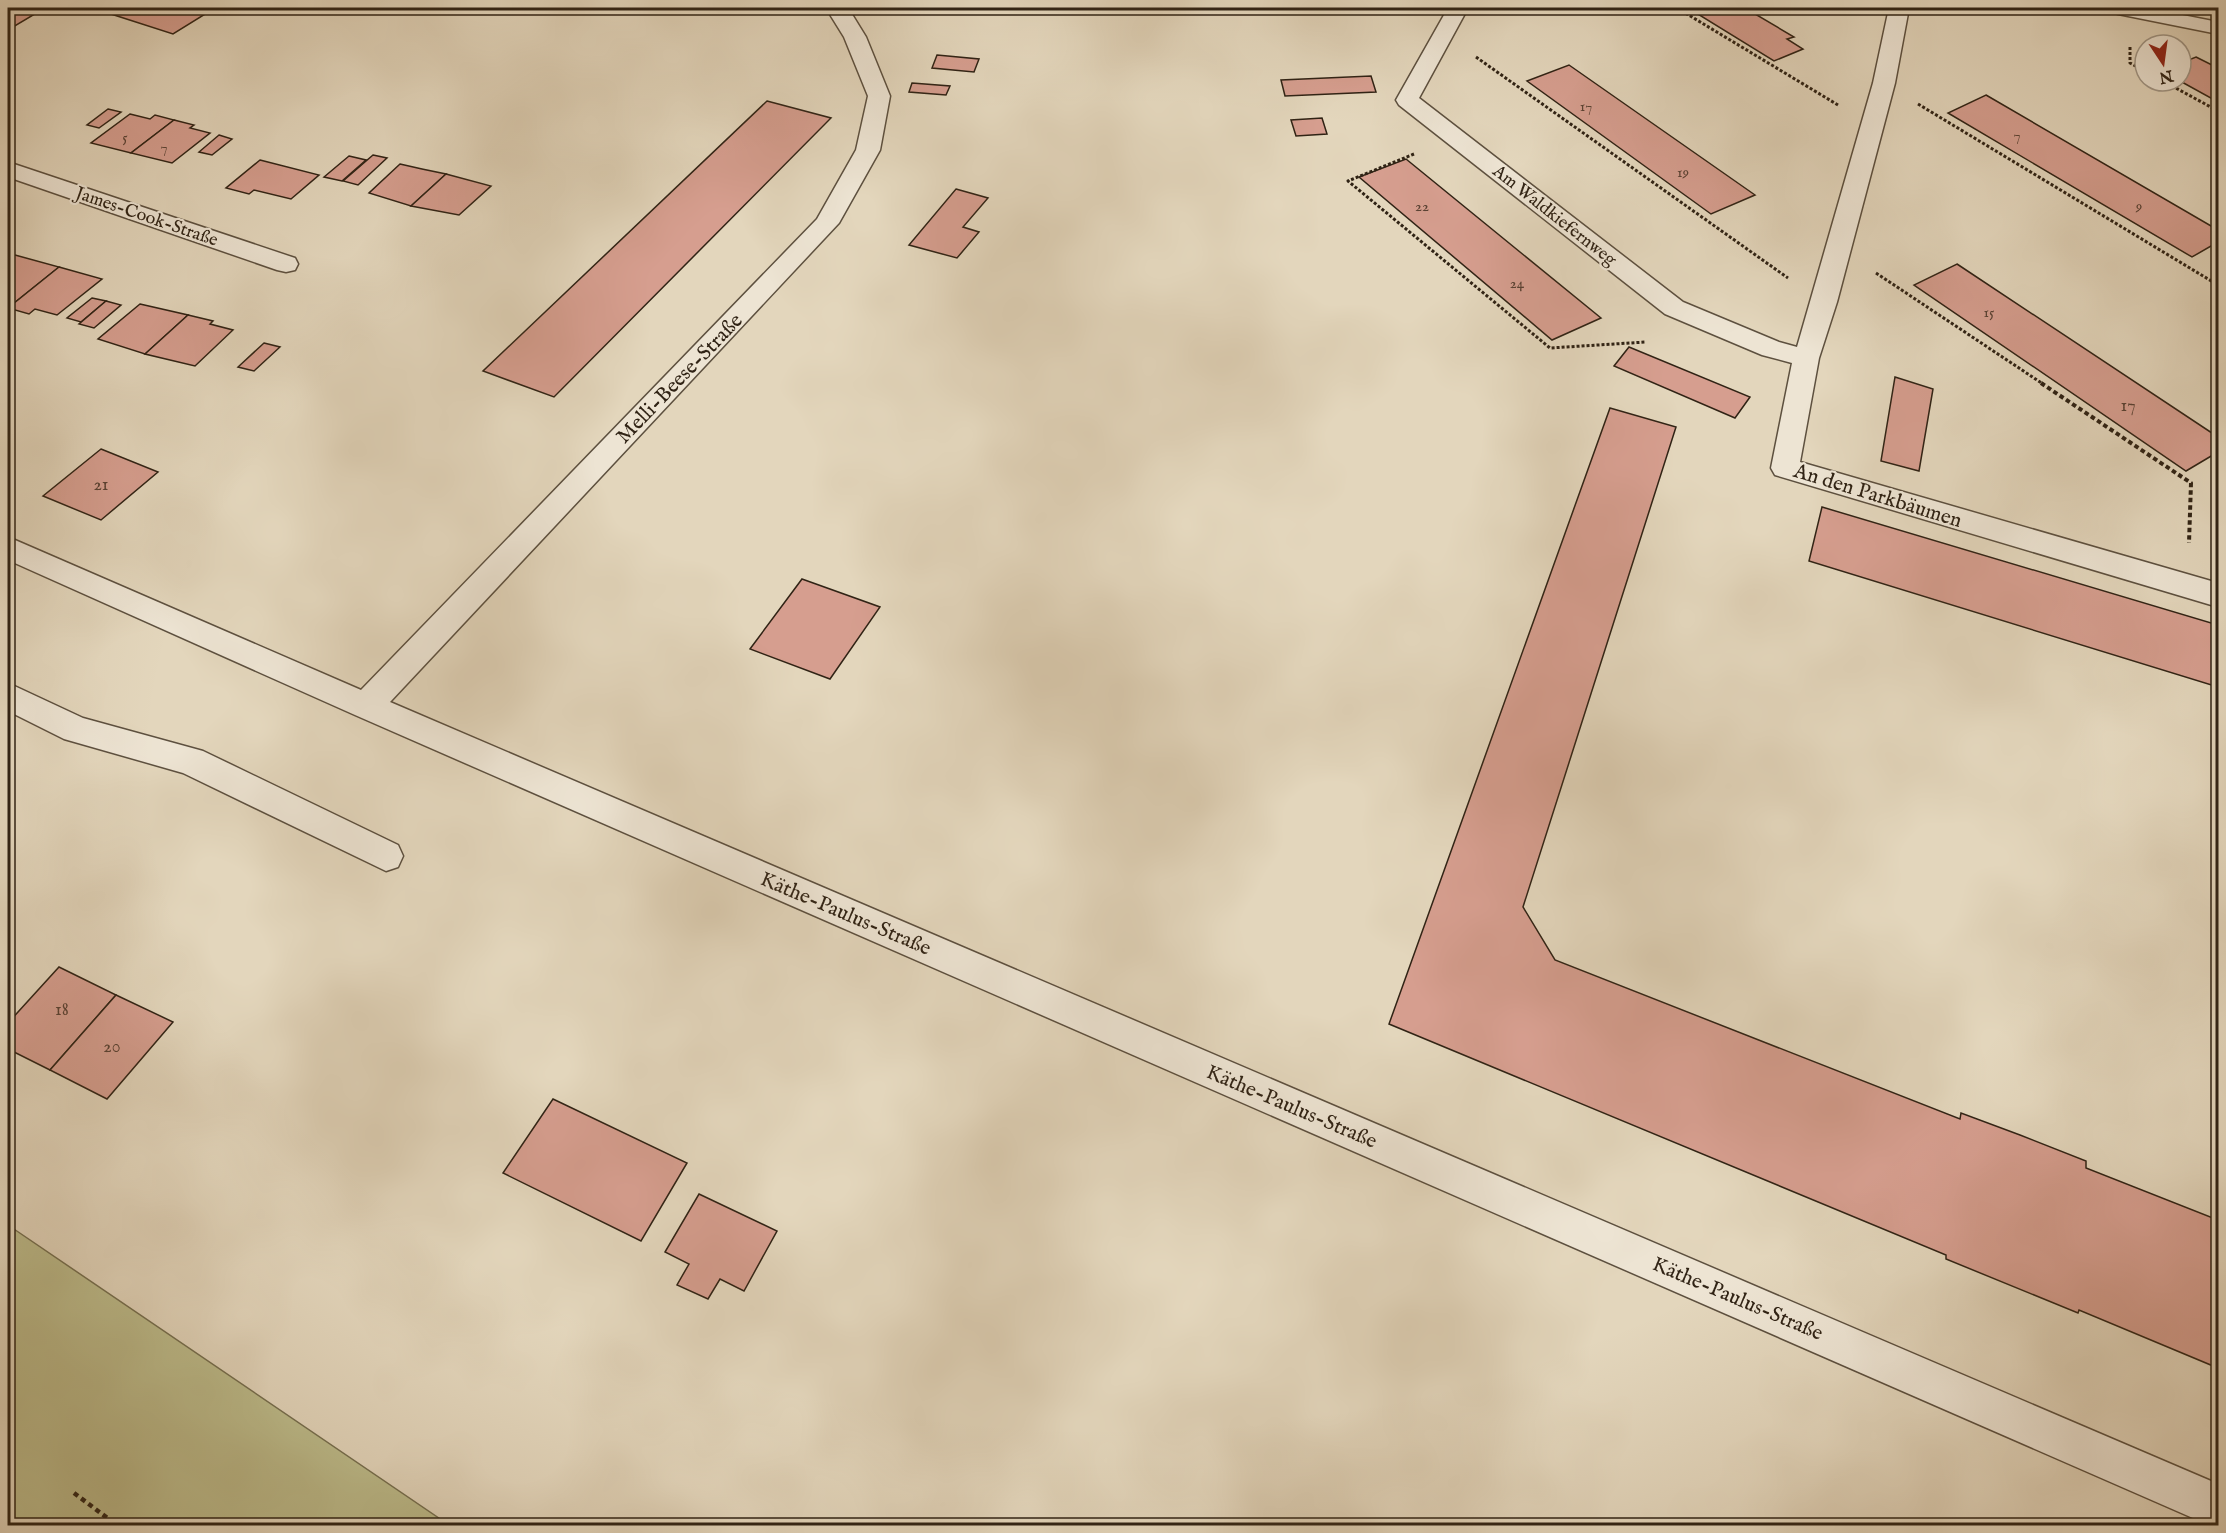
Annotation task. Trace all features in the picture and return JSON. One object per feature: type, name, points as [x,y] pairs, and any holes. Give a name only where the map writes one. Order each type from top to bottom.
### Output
[{"type":"street","name":"Melli-Beese-Straße","points":[[366,706],[827,223],[868,150],[879,96],[855,37],[843,15],[836,8]]},
{"type":"street","name":"Am Waldkiefernweg","points":[[1458,8],[1407,100],[1674,308],[1771,349],[1806,358]]},
{"type":"street","name":"An den Parkbäumen","points":[[1899,8],[1884,84],[1824,302],[1806,358],[1785,468],[2218,595]]},
{"type":"street","points":[[2118,8],[2218,28]]},
{"type":"street","name":"James-Cook-Straße","points":[[8,169],[286,264]]},
{"type":"street","name":"Käthe-Paulus-Straße","points":[[8,548],[366,706],[2218,1506]]},
{"type":"street","points":[[8,696],[75,729],[190,761],[386,856]]},
{"type":"path","points":[[1677,8],[1872,126]]},
{"type":"path","points":[[1443,34],[1771,267],[1824,302]]},
{"type":"path","points":[[1884,84],[2218,285]]},
{"type":"path","points":[[2185,93],[2218,111]]},
{"type":"path","points":[[1456,137],[1348,181],[1550,348],[1646,342]]},
{"type":"path","points":[[1839,248],[2191,483],[2187,586]]},
{"type":"path","points":[[74,1493],[118,1526]]},
{"type":"shaded area","points":[[8,1225],[449,1525],[8,1525]]},
{"type":"building","points":[[8,8],[45,8],[8,30]]},
{"type":"building","points":[[89,8],[122,8],[111,14]]},
{"type":"building","points":[[122,8],[215,8],[173,34],[111,14]]},
{"type":"building","points":[[1688,8],[1745,8],[1794,37],[1787,39],[1803,49],[1774,61]]},
{"type":"building","points":[[937,55],[979,59],[974,72],[932,68]]},
{"type":"building","points":[[2196,57],[2218,68],[2218,102],[2193,88],[2193,58]]},
{"type":"building","points":[[1569,65],[1755,195],[1711,214],[1527,81]]},
{"type":"building","points":[[1371,76],[1376,92],[1285,96],[1281,80]]},
{"type":"building","points":[[912,83],[950,86],[946,95],[909,92]]},
{"type":"building","points":[[1986,95],[2218,230],[2218,242],[2192,257],[1948,113]]},
{"type":"building","points":[[767,101],[831,118],[554,397],[483,371]]},
{"type":"building","points":[[108,109],[121,112],[99,128],[87,125]]},
{"type":"building","points":[[130,114],[150,119],[155,115],[174,120],[131,153],[91,143]]},
{"type":"building","points":[[1322,118],[1327,134],[1296,136],[1291,120]]},
{"type":"building","points":[[174,120],[194,125],[190,128],[210,133],[172,163],[131,153]]},
{"type":"building","points":[[219,135],[232,139],[212,155],[199,152]]},
{"type":"building","points":[[373,155],[387,158],[358,185],[343,181]]},
{"type":"building","points":[[349,156],[366,160],[342,181],[324,177]]},
{"type":"building","points":[[1406,159],[1601,318],[1552,340],[1359,177]]},
{"type":"building","points":[[260,160],[319,175],[291,199],[254,190],[249,194],[226,188]]},
{"type":"building","points":[[400,164],[446,174],[411,206],[369,193]]},
{"type":"building","points":[[446,174],[491,186],[459,215],[411,206]]},
{"type":"building","points":[[956,189],[988,198],[963,227],[979,232],[957,258],[909,245]]},
{"type":"building","points":[[15,255],[59,267],[8,308],[8,261]]},
{"type":"building","points":[[1957,264],[2218,437],[2218,452],[2186,471],[1914,285]]},
{"type":"building","points":[[59,267],[102,279],[57,315],[35,309],[29,314],[8,308]]},
{"type":"building","points":[[92,298],[106,301],[81,322],[67,318]]},
{"type":"building","points":[[106,301],[121,305],[94,328],[79,324]]},
{"type":"building","points":[[140,304],[188,315],[145,354],[98,339]]},
{"type":"building","points":[[188,315],[213,321],[210,324],[233,330],[195,366],[145,354]]},
{"type":"building","points":[[264,343],[280,347],[254,371],[238,367]]},
{"type":"building","points":[[1629,347],[1750,397],[1735,418],[1614,366]]},
{"type":"building","points":[[1895,377],[1933,389],[1919,471],[1881,461]]},
{"type":"building","points":[[1610,408],[1676,427],[1523,907],[1555,960],[1960,1119],[1961,1113],[2020,1135],[2086,1161],[2086,1168],[2218,1220],[2218,1368],[2079,1310],[2078,1313],[1946,1259],[1946,1255],[1389,1024]]},
{"type":"building","points":[[101,449],[158,472],[101,520],[43,496]]},
{"type":"building","points":[[1822,507],[2218,625],[2218,687],[1809,561]]},
{"type":"building","points":[[802,579],[880,607],[830,679],[750,649]]},
{"type":"building","points":[[59,967],[116,995],[50,1070],[8,1049],[8,1023]]},
{"type":"building","points":[[116,995],[173,1022],[107,1099],[50,1070]]},
{"type":"building","points":[[553,1099],[687,1163],[641,1241],[503,1173]]},
{"type":"building","points":[[699,1194],[777,1231],[744,1291],[720,1279],[708,1299],[677,1285],[689,1264],[665,1252]]}]
